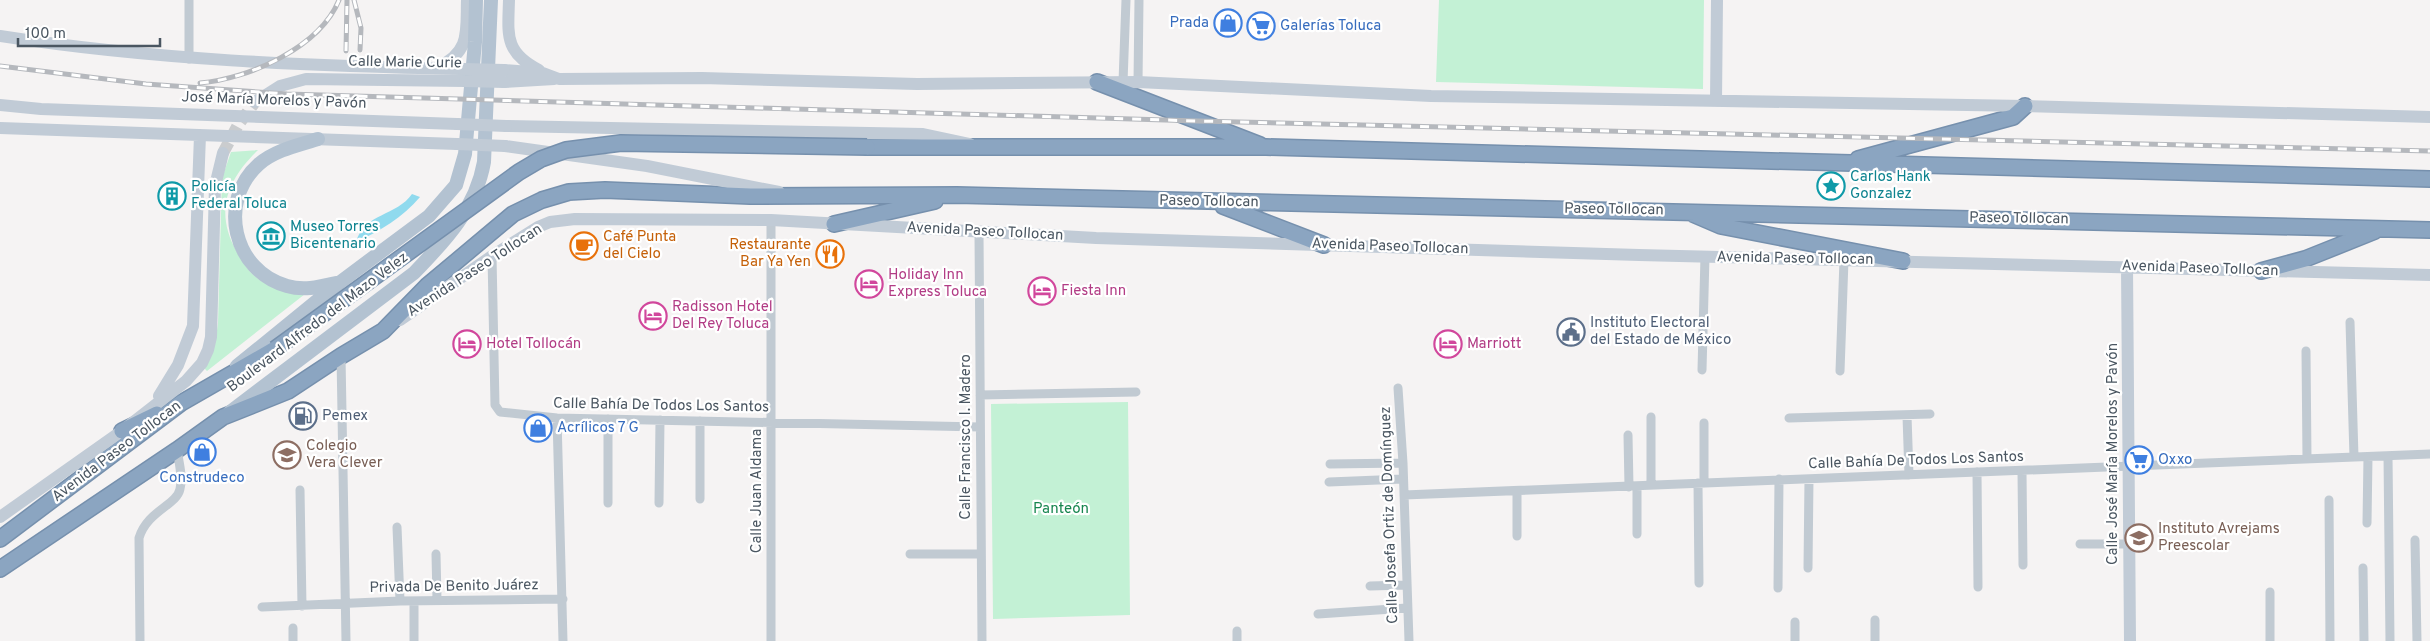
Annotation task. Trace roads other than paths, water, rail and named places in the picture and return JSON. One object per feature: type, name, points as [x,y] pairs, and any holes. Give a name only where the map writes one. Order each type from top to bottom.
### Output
[{"type":"highway","points":[[1097,82],[1243,136],[1266,147]]},
{"type":"highway","points":[[1835,164],[2013,117],[2025,106]]},
{"type":"highway","name":"Avenida Paseo Tollocan","points":[[0,539],[181,404],[224,377],[275,349],[519,172],[541,159],[566,150],[621,143],[867,147],[977,146]]},
{"type":"highway","points":[[977,146],[1266,147],[2430,179]]},
{"type":"highway","name":"Avenida Paseo Tollocan","points":[[6,565],[223,417],[288,391],[383,331],[427,286],[513,214],[542,200],[569,192],[605,190],[798,196]]},
{"type":"highway","name":"Paseo Tollocan","points":[[798,196],[957,196],[1687,211],[2430,230]]},
{"type":"highway","points":[[834,224],[957,196]]},
{"type":"highway","points":[[1212,202],[1324,245]]},
{"type":"highway","points":[[1687,211],[1721,226],[1903,261]]},
{"type":"highway","points":[[2261,271],[2305,260],[2380,228]]},
{"type":"highway","points":[[122,431],[181,404]]},
{"type":"main road","points":[[435,68],[452,60],[463,46],[466,38],[467,0]]},
{"type":"main road","name":"Boulevard Alfredo del Mazo Velez","points":[[224,377],[339,283],[428,216],[456,185],[465,154],[475,42],[476,0]]},
{"type":"main road","name":"Boulevard Alfredo del Mazo Velez","points":[[223,417],[414,273],[437,249],[469,206],[481,179],[484,162],[491,0]]},
{"type":"main road","points":[[509,0],[508,33],[513,51],[522,62],[543,73],[559,78]]},
{"type":"main road","points":[[1716,101],[1717,0]]},
{"type":"main road","points":[[0,36],[190,59],[435,68],[464,75],[559,78],[702,78],[917,84],[1138,82],[1431,96],[2025,106],[2430,117]]},
{"type":"main road","points":[[504,76],[543,73]]},
{"type":"main road","name":"Calle Marie Curie","points":[[255,102],[280,86],[306,79],[464,75]]},
{"type":"main road","name":"José María Morelos y Pavón","points":[[0,105],[41,109],[506,126],[923,134],[949,138],[977,146]]},
{"type":"main road","points":[[0,128],[505,146],[647,166],[798,196]]},
{"type":"main road","points":[[152,406],[178,365],[193,326],[200,135]]},
{"type":"main road","points":[[318,139],[278,152],[253,169],[238,195],[234,224],[243,252],[255,267],[270,279],[298,288],[339,283]]},
{"type":"main road","points":[[152,406],[186,380],[202,363],[208,350],[212,314],[215,186],[223,153]]},
{"type":"main road","name":"Avenida Paseo Tollocan","points":[[383,331],[492,256],[538,227],[550,222],[575,219],[772,220],[979,232],[1324,245],[2430,275]]},
{"type":"main road","name":"Calle José María Morelos y Pavón","points":[[2127,267],[2130,641]]},
{"type":"main road","name":"Avenida Paseo Tollocan","points":[[0,518],[122,431],[152,406]]},
{"type":"main road","points":[[0,576],[6,565]]},
{"type":"street","points":[[189,0],[190,59]]},
{"type":"street","points":[[1123,82],[1126,0]]},
{"type":"street","points":[[1138,82],[1139,0]]},
{"type":"street","name":"Calle Juan Aldama","points":[[771,641],[772,220]]},
{"type":"street","name":"Calle Francisco I. Madero","points":[[979,232],[982,641]]},
{"type":"street","name":"Calle Bahía De Todos Los Santos","points":[[492,256],[496,408],[503,413],[608,420],[980,427]]},
{"type":"street","points":[[1702,370],[1705,256]]},
{"type":"street","points":[[1840,371],[1844,260]]},
{"type":"street","points":[[2350,322],[2354,456]]},
{"type":"street","points":[[2306,351],[2307,459]]},
{"type":"street","points":[[341,356],[346,641]]},
{"type":"street","name":"Calle Josefa Ortiz de Domínguez","points":[[1398,388],[1403,463],[1409,641]]},
{"type":"street","points":[[980,395],[1136,392]]},
{"type":"street","points":[[1789,418],[1930,414]]},
{"type":"street","points":[[1907,416],[1909,475]]},
{"type":"street","points":[[1651,417],[1651,485]]},
{"type":"street","points":[[557,418],[563,641]]},
{"type":"street","points":[[608,420],[608,503]]},
{"type":"street","points":[[659,503],[660,420]]},
{"type":"street","points":[[700,421],[700,499]]},
{"type":"street","points":[[1699,583],[1704,423]]},
{"type":"street","points":[[1628,435],[1637,534]]},
{"type":"street","points":[[140,641],[139,538],[142,527],[152,516],[177,496],[180,489],[177,450]]},
{"type":"street","name":"Calle Bahía De Todos Los Santos","points":[[1404,495],[2430,454]]},
{"type":"street","points":[[2388,456],[2390,641]]},
{"type":"street","points":[[2367,523],[2368,457]]},
{"type":"street","points":[[1330,464],[1403,463]]},
{"type":"street","points":[[2022,471],[2023,565]]},
{"type":"street","points":[[1977,472],[1978,587]]},
{"type":"street","points":[[1329,482],[1403,479]]},
{"type":"street","points":[[1778,588],[1779,479]]},
{"type":"street","points":[[1808,568],[1809,479]]},
{"type":"street","points":[[300,490],[302,606]]},
{"type":"street","points":[[1517,491],[1517,536]]},
{"type":"street","points":[[2329,500],[2330,641]]},
{"type":"street","points":[[397,527],[400,601]]},
{"type":"street","points":[[2415,540],[2417,641]]},
{"type":"street","points":[[2080,544],[2130,544]]},
{"type":"street","points":[[436,554],[437,600]]},
{"type":"street","points":[[910,554],[981,554]]},
{"type":"street","points":[[2362,568],[2364,641]]},
{"type":"street","points":[[1370,586],[1407,585]]},
{"type":"street","points":[[2270,592],[2270,641]]},
{"type":"street","name":"Privada De Benito Juárez","points":[[262,607],[437,600],[563,599]]},
{"type":"street","points":[[414,601],[414,641]]},
{"type":"street","points":[[1318,614],[1408,608]]},
{"type":"street","points":[[1875,620],[1875,641]]},
{"type":"street","points":[[1795,622],[1795,641]]},
{"type":"street","points":[[293,628],[293,641]]},
{"type":"street","points":[[1237,631],[1237,641]]},
{"type":"water","points":[[412,194],[420,197],[399,217],[356,242],[366,225],[398,207]]},
{"type":"tunnel","points":[[223,153],[238,125],[255,102]]},
{"type":"railway","points":[[200,83],[240,75],[281,58],[300,46],[316,32],[330,17],[339,0]]},
{"type":"railway","points":[[346,51],[347,0]]},
{"type":"railway","points":[[354,0],[361,28],[360,50]]},
{"type":"railway","points":[[0,66],[146,84],[287,94],[1198,121],[2430,151]]},
{"type":"place","name":"Prada","points":[[1228,23]]},
{"type":"place","name":"Galerías Toluca","points":[[1261,26]]},
{"type":"place","name":"Carlos Hank Gonzalez","points":[[1831,186]]},
{"type":"place","name":"Policía Federal Toluca","points":[[172,196]]},
{"type":"place","name":"Museo Torres Bicentenario","points":[[271,236]]},
{"type":"place","name":"Café Punta del Cielo","points":[[584,246]]},
{"type":"place","name":"Restaurante Bar Ya Yen","points":[[830,254]]},
{"type":"place","name":"Holiday Inn Express Toluca","points":[[869,284]]},
{"type":"place","name":"Fiesta Inn","points":[[1042,291]]},
{"type":"place","name":"Radisson Hotel Del Rey Toluca","points":[[653,316]]},
{"type":"place","name":"Instituto Electoral del Estado de México","points":[[1571,332]]},
{"type":"place","name":"Hotel Tollocán","points":[[467,344]]},
{"type":"place","name":"Marriott","points":[[1448,344]]},
{"type":"place","name":"Pemex","points":[[303,416]]},
{"type":"place","name":"Acrílicos 7 G","points":[[538,428]]},
{"type":"place","name":"Construdeco","points":[[202,452]]},
{"type":"place","name":"Colegio Vera Clever","points":[[287,455]]},
{"type":"place","name":"Oxxo","points":[[2139,460]]},
{"type":"place","name":"Instituto Avrejams Preescolar","points":[[2139,538]]},
{"type":"park label","name":"Panteón","points":[[1061,509]]}]
